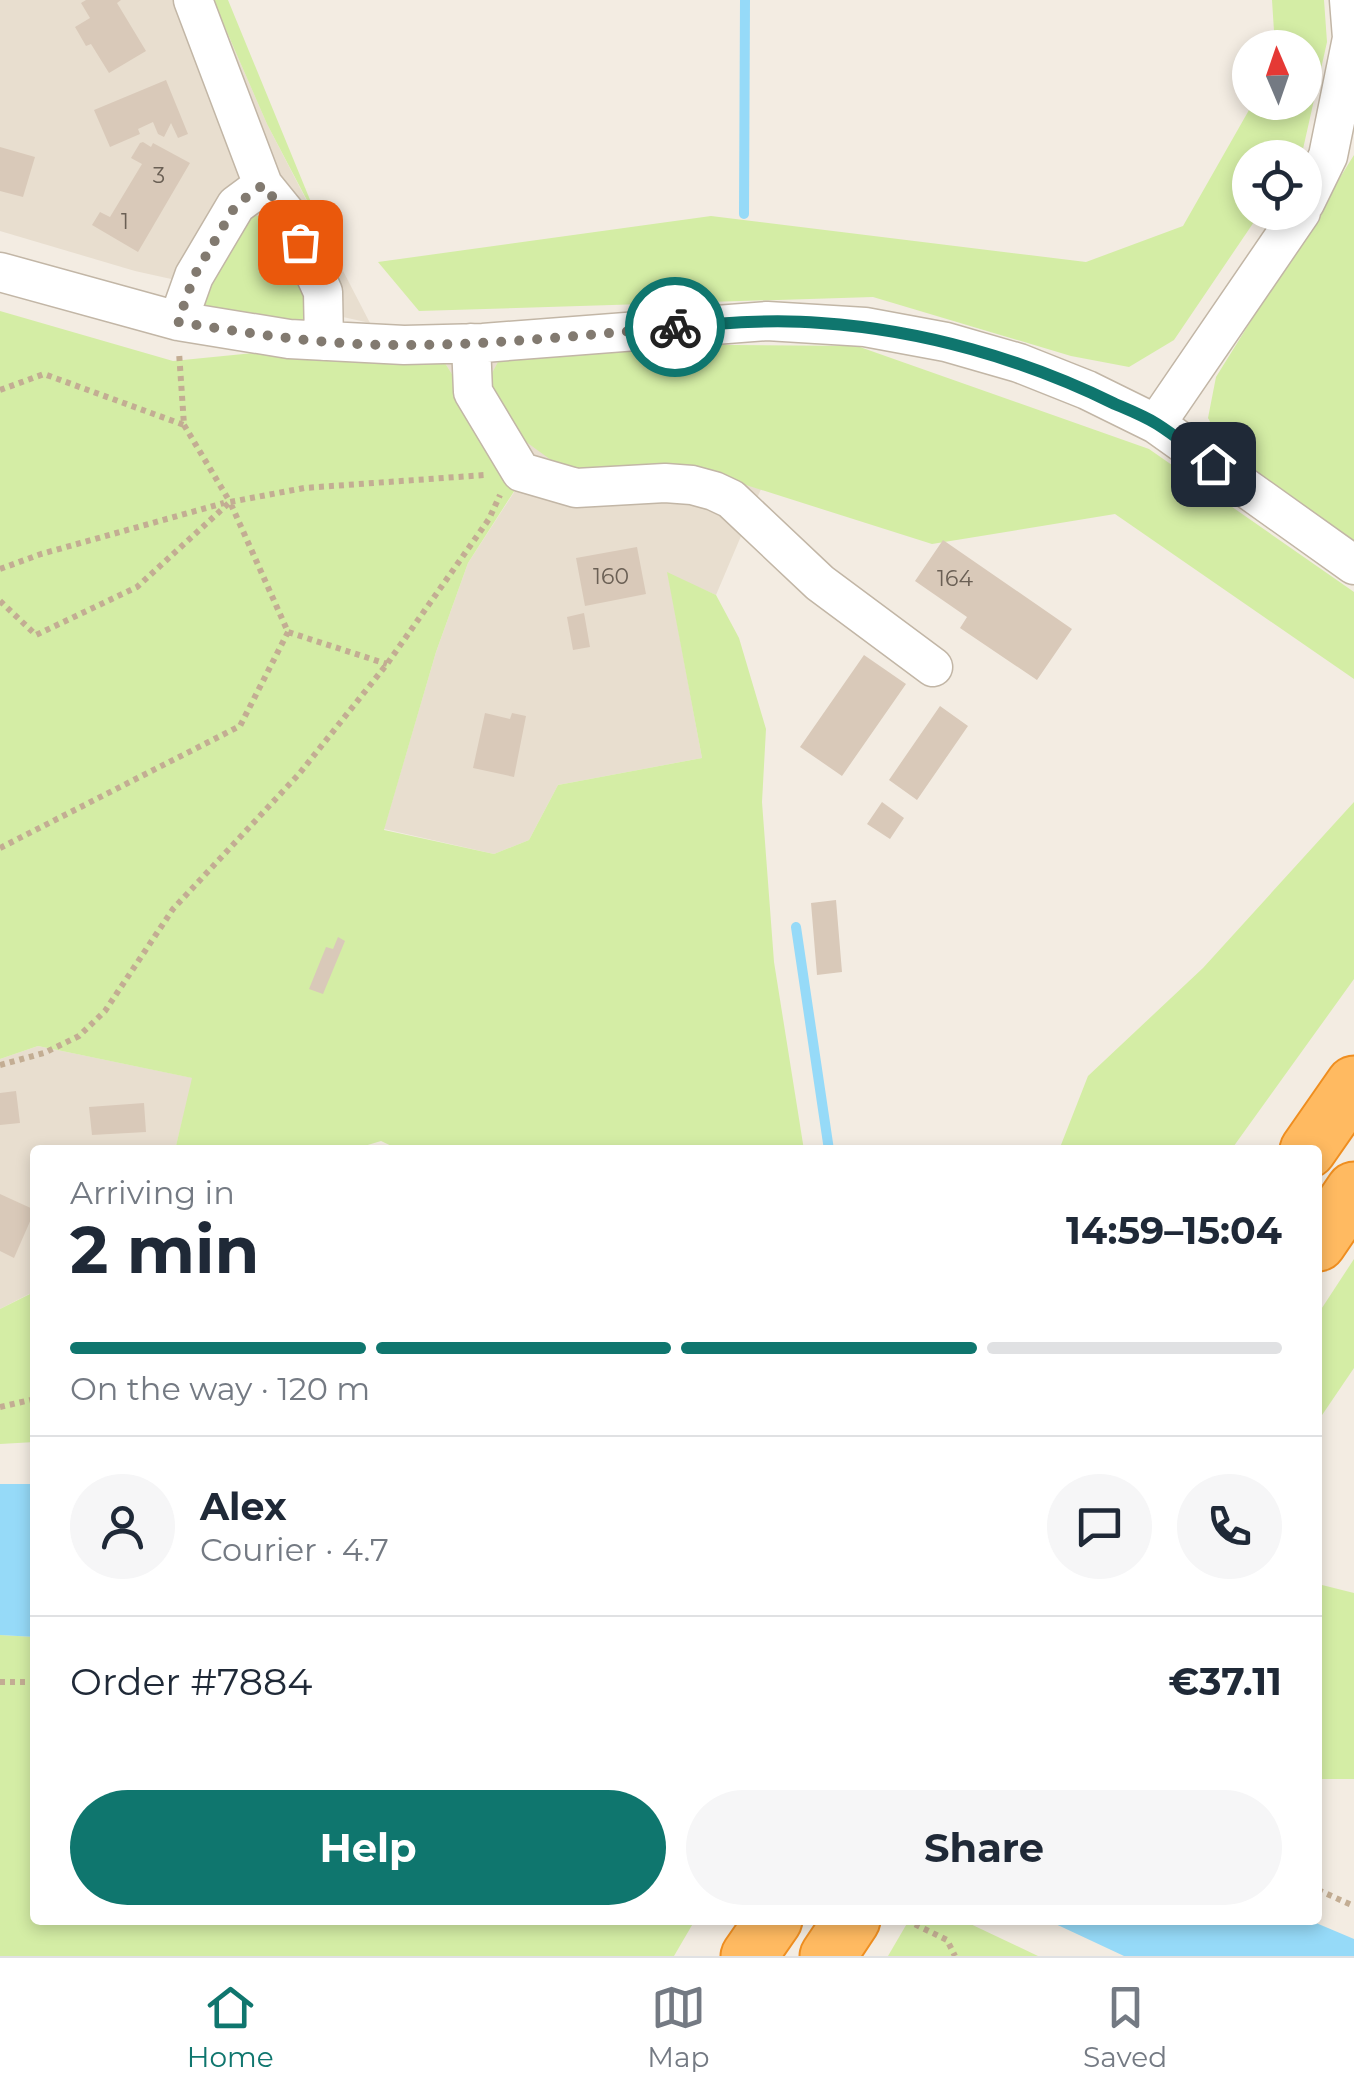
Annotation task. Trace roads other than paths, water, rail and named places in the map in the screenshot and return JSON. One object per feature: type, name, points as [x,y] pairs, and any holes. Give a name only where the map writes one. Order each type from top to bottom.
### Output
[{"type":"highway","points":[[1311,1145],[1354,1084]]},
{"type":"highway","points":[[1322,1236],[1354,1190]]},
{"type":"highway","points":[[828,1956],[849,1925]]},
{"type":"street","points":[[193,0],[263,185],[288,216],[323,292],[324,341]]},
{"type":"street","points":[[1322,168],[1328,156],[1352,38],[1349,0]]},
{"type":"street","points":[[178,335],[194,276],[236,205],[263,185]]},
{"type":"street","points":[[1156,424],[1288,230]]},
{"type":"street","points":[[0,272],[178,335],[404,346],[730,323],[818,322],[946,342],[1019,363],[1156,424],[1354,565]]},
{"type":"street","points":[[470,343],[473,392],[521,472],[576,488],[665,483],[714,491],[732,500],[820,583],[934,667]]},
{"type":"water","points":[[0,1484],[30,1484],[30,1637],[0,1635]]},
{"type":"water","points":[[1058,1925],[1321,1925],[1354,1939],[1354,1956],[1124,1956]]},
{"type":"waterway","points":[[744,214],[745,0]]},
{"type":"waterway","points":[[796,927],[828,1145]]}]
